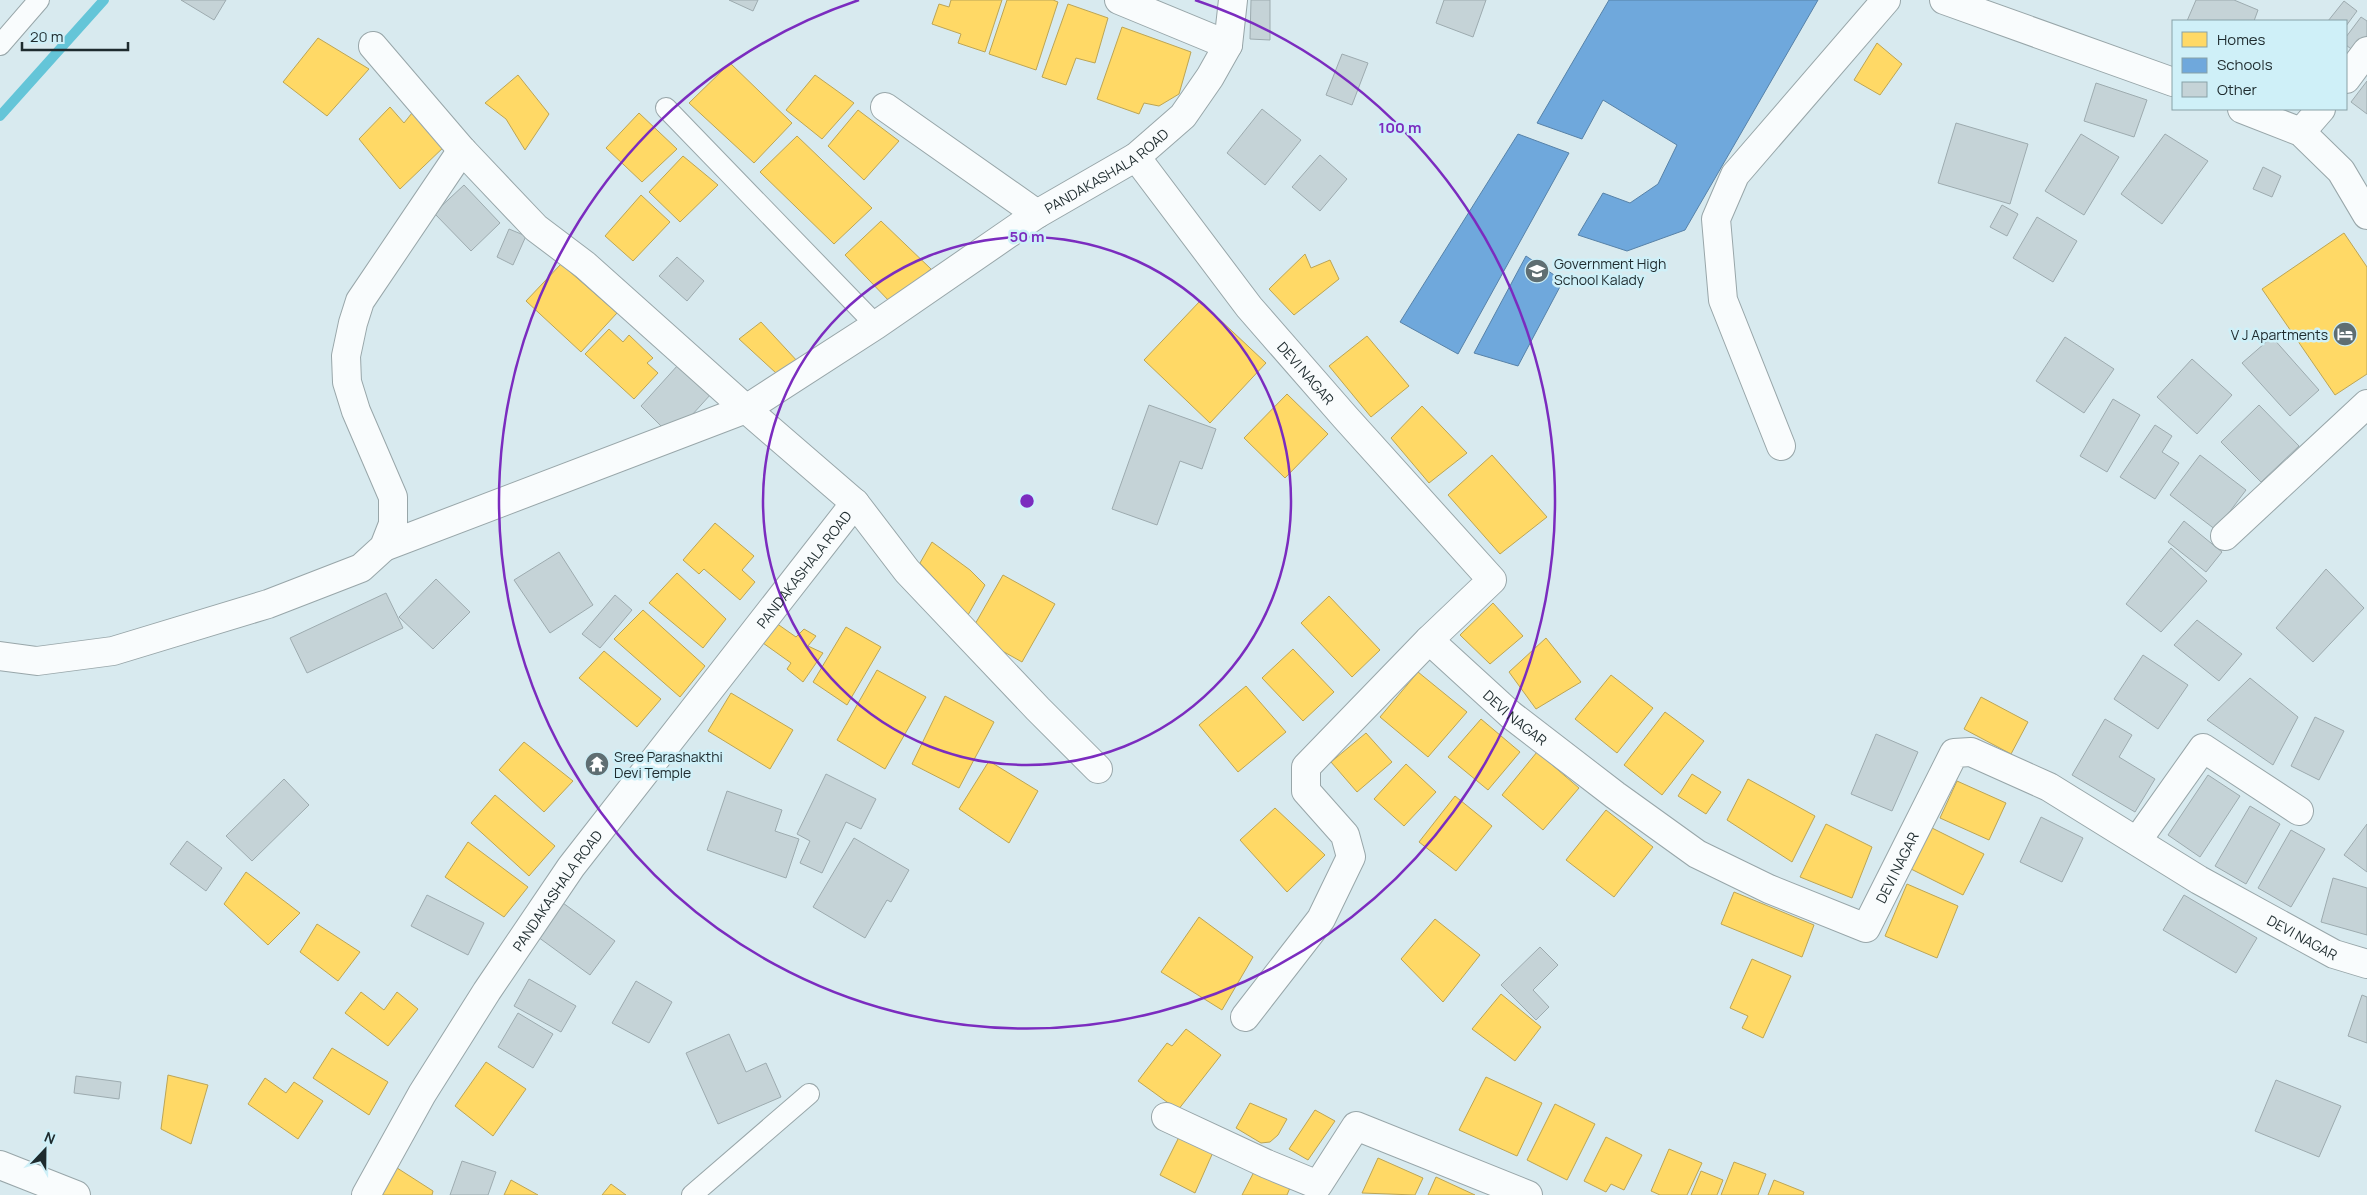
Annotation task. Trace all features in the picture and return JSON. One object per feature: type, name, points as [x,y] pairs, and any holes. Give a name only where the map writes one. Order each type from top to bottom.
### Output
[{"type":"street","points":[[1119,0],[1228,45]]},
{"type":"street","name":"PANDAKASHALA ROAD","points":[[366,1195],[422,1094],[482,999],[570,867],[854,503],[746,409],[876,325],[1036,214],[1136,156],[1183,116],[1210,77],[1228,45],[1233,0]]},
{"type":"street","points":[[1781,446],[1723,300],[1716,219],[1735,175],[1886,0]]},
{"type":"street","points":[[1944,0],[2172,82]]},
{"type":"street","points":[[0,656],[37,660],[113,652],[268,604],[361,568],[384,547],[746,409],[585,265],[536,228],[462,150],[373,46]]},
{"type":"street","points":[[2347,78],[2367,51]]},
{"type":"street","points":[[885,107],[1036,214]]},
{"type":"street","points":[[2245,110],[2301,132],[2341,171],[2367,216]]},
{"type":"street","points":[[2301,132],[2319,110]]},
{"type":"street","points":[[384,547],[394,524],[393,497],[356,411],[347,382],[346,356],[360,301],[462,150]]},
{"type":"street","name":"DEVI NAGAR","points":[[1136,156],[1249,307],[1492,580],[1429,640],[1306,767],[1306,791],[1345,835],[1352,858],[1321,919],[1245,1017]]},
{"type":"street","points":[[2225,536],[2367,404]]},
{"type":"street","points":[[854,503],[907,571],[1038,709],[1098,769]]},
{"type":"street","name":"DEVI NAGAR","points":[[1429,640],[1511,715],[1615,795],[1697,854],[1769,889],[1866,928],[1954,753],[1971,752],[2049,787],[2199,880],[2334,954],[2367,964]]},
{"type":"street","points":[[2137,841],[2203,748],[2299,810]]},
{"type":"street","points":[[1166,1117],[1267,1164],[1318,1185],[1356,1126],[1528,1195]]},
{"type":"street","points":[[0,1165],[34,1187],[76,1195]]},
{"type":"lane","points":[[0,45],[39,0]]},
{"type":"lane","points":[[666,108],[876,325]]},
{"type":"lane","points":[[692,1195],[809,1094]]},
{"type":"building: Homes","points":[[951,0],[1002,0],[985,52],[958,43],[961,34],[932,24],[939,4],[949,7]]},
{"type":"building: Homes","points":[[1007,0],[1053,0],[1058,2],[1036,70],[989,54]]},
{"type":"building: Homes","points":[[1068,4],[1108,18],[1095,63],[1076,58],[1066,85],[1042,77]]},
{"type":"building: Homes","points":[[1122,27],[1191,52],[1179,94],[1159,106],[1144,103],[1139,114],[1097,99]]},
{"type":"building: Homes","points":[[318,38],[369,69],[327,116],[283,82]]},
{"type":"building: Homes","points":[[1877,43],[1902,64],[1880,95],[1854,80]]},
{"type":"building: Homes","points":[[730,63],[792,123],[754,163],[689,103]]},
{"type":"building: Homes","points":[[518,75],[549,114],[525,150],[506,119],[485,103]]},
{"type":"building: Homes","points":[[815,75],[854,103],[822,139],[786,110]]},
{"type":"building: Homes","points":[[390,107],[404,123],[416,108],[447,144],[400,189],[359,139]]},
{"type":"building: Homes","points":[[858,110],[899,141],[864,180],[828,146]]},
{"type":"building: Homes","points":[[639,113],[677,149],[642,182],[606,148]]},
{"type":"building: Homes","points":[[797,136],[872,208],[834,244],[760,172]]},
{"type":"building: Homes","points":[[683,156],[718,185],[680,222],[649,192]]},
{"type":"building: Homes","points":[[641,195],[670,222],[633,261],[605,236]]},
{"type":"building: Homes","points":[[881,221],[931,269],[891,303],[845,255]]},
{"type":"building: Homes","points":[[2344,233],[2367,267],[2367,374],[2335,395],[2262,289]]},
{"type":"building: Homes","points":[[1305,254],[1311,268],[1330,260],[1339,279],[1294,315],[1269,289]]},
{"type":"building: Homes","points":[[561,264],[617,313],[581,352],[526,301]]},
{"type":"building: Homes","points":[[1200,301],[1266,363],[1210,423],[1144,360]]},
{"type":"building: Homes","points":[[761,322],[799,363],[776,373],[739,339]]},
{"type":"building: Homes","points":[[609,329],[623,342],[629,335],[653,358],[647,363],[658,373],[634,399],[585,354]]},
{"type":"building: Homes","points":[[1367,336],[1409,386],[1371,417],[1329,366]]},
{"type":"building: Homes","points":[[1287,394],[1328,434],[1285,478],[1244,438]]},
{"type":"building: Homes","points":[[1422,406],[1467,453],[1429,483],[1391,438]]},
{"type":"building: Homes","points":[[1492,455],[1547,517],[1500,554],[1448,495]]},
{"type":"building: Homes","points":[[715,523],[754,556],[742,570],[755,582],[740,600],[704,569],[699,574],[683,560]]},
{"type":"building: Homes","points":[[932,542],[970,570],[985,585],[968,615],[920,563]]},
{"type":"building: Homes","points":[[677,573],[726,619],[703,648],[649,603]]},
{"type":"building: Homes","points":[[1003,575],[1055,604],[1022,662],[970,633]]},
{"type":"building: Homes","points":[[1329,596],[1380,650],[1352,677],[1301,623]]},
{"type":"building: Homes","points":[[1493,603],[1523,636],[1490,664],[1460,635]]},
{"type":"building: Homes","points":[[643,610],[705,666],[680,697],[614,639]]},
{"type":"building: Homes","points":[[776,623],[796,637],[804,629],[816,636],[808,646],[823,653],[803,682],[787,669],[791,663],[763,643]]},
{"type":"building: Homes","points":[[846,627],[881,647],[847,705],[813,682]]},
{"type":"building: Homes","points":[[1546,638],[1581,682],[1536,709],[1509,672]]},
{"type":"building: Homes","points":[[1293,649],[1334,692],[1303,721],[1262,678]]},
{"type":"building: Homes","points":[[604,651],[661,699],[637,727],[579,678]]},
{"type":"building: Homes","points":[[877,670],[926,697],[885,769],[837,740]]},
{"type":"building: Homes","points":[[1418,672],[1467,712],[1428,757],[1380,717]]},
{"type":"building: Homes","points":[[1611,675],[1653,708],[1617,753],[1575,719]]},
{"type":"building: Homes","points":[[1246,686],[1286,732],[1238,772],[1199,725]]},
{"type":"building: Homes","points":[[731,693],[793,730],[770,769],[708,731]]},
{"type":"building: Homes","points":[[945,696],[994,722],[959,788],[912,764]]},
{"type":"building: Homes","points":[[1981,697],[2028,722],[2011,754],[1964,729]]},
{"type":"building: Homes","points":[[1665,712],[1704,741],[1662,795],[1624,765]]},
{"type":"building: Homes","points":[[1481,719],[1520,752],[1488,790],[1448,757]]},
{"type":"building: Homes","points":[[1366,733],[1392,762],[1357,792],[1331,762]]},
{"type":"building: Homes","points":[[524,742],[573,781],[544,812],[499,770]]},
{"type":"building: Homes","points":[[1537,752],[1579,788],[1543,830],[1502,795]]},
{"type":"building: Homes","points":[[989,761],[1038,791],[1009,843],[959,809]]},
{"type":"building: Homes","points":[[1406,764],[1436,792],[1404,826],[1374,799]]},
{"type":"building: Homes","points":[[1692,774],[1721,792],[1706,814],[1678,796]]},
{"type":"building: Homes","points":[[1748,779],[1815,816],[1792,862],[1727,820]]},
{"type":"building: Homes","points":[[1957,781],[2006,803],[1989,840],[1940,818]]},
{"type":"building: Homes","points":[[495,795],[555,846],[529,876],[471,823]]},
{"type":"building: Homes","points":[[1455,796],[1492,826],[1456,871],[1419,842]]},
{"type":"building: Homes","points":[[1275,808],[1325,855],[1287,892],[1240,840]]},
{"type":"building: Homes","points":[[1606,810],[1653,847],[1614,897],[1566,860]]},
{"type":"building: Homes","points":[[1826,824],[1872,847],[1852,898],[1800,877]]},
{"type":"building: Homes","points":[[1932,828],[1984,854],[1963,895],[1911,869]]},
{"type":"building: Homes","points":[[468,842],[528,887],[504,917],[445,877]]},
{"type":"building: Homes","points":[[246,872],[300,913],[268,945],[224,904]]},
{"type":"building: Homes","points":[[1907,884],[1958,906],[1937,958],[1885,936]]},
{"type":"building: Homes","points":[[1734,892],[1814,925],[1802,957],[1721,924]]},
{"type":"building: Homes","points":[[1199,917],[1253,957],[1222,1010],[1161,972]]},
{"type":"building: Homes","points":[[1435,919],[1480,955],[1443,1002],[1401,959]]},
{"type":"building: Homes","points":[[317,924],[360,952],[338,981],[300,952]]},
{"type":"building: Homes","points":[[1752,959],[1791,976],[1763,1038],[1742,1028],[1748,1016],[1730,1008]]},
{"type":"building: Homes","points":[[361,992],[384,1010],[397,992],[418,1009],[388,1046],[345,1013]]},
{"type":"building: Homes","points":[[1501,994],[1541,1027],[1515,1061],[1472,1029]]},
{"type":"building: Homes","points":[[1186,1029],[1221,1055],[1178,1110],[1138,1081],[1167,1043],[1172,1046]]},
{"type":"building: Homes","points":[[332,1048],[388,1082],[369,1115],[313,1078]]},
{"type":"building: Homes","points":[[486,1062],[526,1089],[493,1136],[455,1106]]},
{"type":"building: Homes","points":[[168,1075],[208,1085],[191,1144],[161,1129]]},
{"type":"building: Homes","points":[[1486,1077],[1542,1103],[1517,1156],[1459,1130]]},
{"type":"building: Homes","points":[[265,1078],[286,1093],[294,1082],[323,1101],[298,1139],[248,1104]]},
{"type":"building: Homes","points":[[1250,1103],[1287,1119],[1278,1135],[1270,1142],[1261,1143],[1236,1128]]},
{"type":"building: Homes","points":[[1555,1104],[1595,1124],[1567,1180],[1527,1160]]},
{"type":"building: Homes","points":[[1315,1110],[1335,1121],[1308,1160],[1289,1149]]},
{"type":"building: Homes","points":[[1180,1135],[1214,1150],[1195,1193],[1160,1175]]},
{"type":"building: Homes","points":[[1606,1137],[1642,1155],[1624,1190],[1611,1184],[1606,1192],[1584,1181]]},
{"type":"building: Homes","points":[[1669,1149],[1702,1163],[1687,1195],[1660,1195],[1651,1191]]},
{"type":"building: Homes","points":[[1378,1158],[1423,1178],[1415,1195],[1362,1193]]},
{"type":"building: Homes","points":[[1734,1162],[1766,1174],[1758,1195],[1721,1195]]},
{"type":"building: Homes","points":[[394,1166],[433,1191],[432,1195],[378,1195]]},
{"type":"building: Homes","points":[[1256,1168],[1292,1183],[1287,1195],[1242,1195]]},
{"type":"building: Homes","points":[[1701,1171],[1723,1180],[1717,1195],[1691,1195]]},
{"type":"building: Homes","points":[[1436,1177],[1475,1195],[1428,1195]]},
{"type":"building: Homes","points":[[511,1180],[538,1195],[504,1195]]},
{"type":"building: Homes","points":[[1774,1180],[1804,1192],[1803,1195],[1768,1195]]},
{"type":"building: Homes","points":[[611,1184],[626,1195],[602,1195]]},
{"type":"building: Schools","points":[[1609,0],[1818,0],[1685,230],[1627,251],[1578,235],[1603,193],[1630,203],[1658,184],[1677,145],[1603,100],[1582,139],[1537,123]]},
{"type":"building: Schools","points":[[1518,134],[1569,153],[1458,354],[1400,322]]},
{"type":"building: Schools","points":[[1526,256],[1563,281],[1518,366],[1474,353]]},
{"type":"building: Other","points":[[181,0],[226,0],[214,20]]},
{"type":"building: Other","points":[[729,0],[758,0],[753,11]]},
{"type":"building: Other","points":[[1251,0],[1270,0],[1270,40],[1250,39]]},
{"type":"building: Other","points":[[1444,0],[1486,0],[1473,37],[1436,23]]},
{"type":"building: Other","points":[[2196,0],[2234,0],[2258,10],[2254,20],[2187,20]]},
{"type":"building: Other","points":[[2344,1],[2357,11],[2347,25],[2347,20],[2329,20]]},
{"type":"building: Other","points":[[2361,17],[2367,21],[2367,36],[2355,52],[2347,46],[2347,36]]},
{"type":"building: Other","points":[[1342,54],[1368,63],[1352,105],[1326,95]]},
{"type":"building: Other","points":[[2367,81],[2367,114],[2351,102]]},
{"type":"building: Other","points":[[2096,83],[2147,100],[2134,137],[2084,121]]},
{"type":"building: Other","points":[[1262,109],[1301,140],[1265,185],[1227,153]]},
{"type":"building: Other","points":[[1956,123],[2028,144],[2010,204],[1938,183]]},
{"type":"building: Other","points":[[2081,134],[2119,157],[2084,215],[2045,191]]},
{"type":"building: Other","points":[[2165,134],[2208,161],[2162,224],[2121,194]]},
{"type":"building: Other","points":[[1320,155],[1347,179],[1320,211],[1292,187]]},
{"type":"building: Other","points":[[2263,167],[2281,176],[2272,197],[2253,189]]},
{"type":"building: Other","points":[[464,185],[500,223],[471,251],[434,213]]},
{"type":"building: Other","points":[[2002,205],[2018,214],[2007,236],[1990,227]]},
{"type":"building: Other","points":[[2037,217],[2077,241],[2053,282],[2013,258]]},
{"type":"building: Other","points":[[509,229],[526,236],[513,265],[497,257]]},
{"type":"building: Other","points":[[677,257],[704,281],[687,301],[659,276]]},
{"type":"building: Other","points":[[2065,337],[2114,369],[2084,413],[2036,381]]},
{"type":"building: Other","points":[[2272,337],[2319,390],[2290,416],[2242,363]]},
{"type":"building: Other","points":[[2192,359],[2232,395],[2197,434],[2157,397]]},
{"type":"building: Other","points":[[678,365],[711,394],[672,437],[641,406]]},
{"type":"building: Other","points":[[2113,399],[2140,415],[2107,472],[2080,456]]},
{"type":"building: Other","points":[[1149,405],[1216,429],[1202,469],[1180,461],[1157,525],[1112,509]]},
{"type":"building: Other","points":[[2259,405],[2299,446],[2261,482],[2221,442]]},
{"type":"building: Other","points":[[2155,425],[2172,436],[2162,452],[2179,463],[2155,499],[2120,477]]},
{"type":"building: Other","points":[[2200,455],[2246,490],[2216,530],[2170,495]]},
{"type":"building: Other","points":[[2184,521],[2222,552],[2206,572],[2168,542]]},
{"type":"building: Other","points":[[2171,548],[2207,581],[2161,632],[2126,604]]},
{"type":"building: Other","points":[[559,552],[593,605],[550,633],[514,580]]},
{"type":"building: Other","points":[[2326,569],[2364,608],[2313,662],[2276,628]]},
{"type":"building: Other","points":[[436,579],[470,612],[433,649],[399,617]]},
{"type":"building: Other","points":[[386,593],[403,628],[307,673],[290,638]]},
{"type":"building: Other","points":[[615,595],[632,610],[600,648],[582,634]]},
{"type":"building: Other","points":[[2197,620],[2242,654],[2219,681],[2174,645]]},
{"type":"building: Other","points":[[2143,655],[2188,685],[2158,729],[2114,699]]},
{"type":"building: Other","points":[[2250,678],[2298,717],[2273,765],[2207,720]]},
{"type":"building: Other","points":[[2315,717],[2344,731],[2319,780],[2291,766]]},
{"type":"building: Other","points":[[2105,719],[2132,735],[2119,757],[2155,779],[2135,812],[2072,775]]},
{"type":"building: Other","points":[[1876,734],[1918,752],[1892,811],[1851,794]]},
{"type":"building: Other","points":[[826,774],[876,799],[861,829],[846,822],[822,873],[800,863],[810,841],[797,834]]},
{"type":"building: Other","points":[[2208,775],[2240,796],[2200,857],[2168,835]]},
{"type":"building: Other","points":[[284,779],[309,805],[252,861],[226,836]]},
{"type":"building: Other","points":[[727,791],[782,810],[775,831],[799,839],[786,878],[707,850]]},
{"type":"building: Other","points":[[2250,806],[2280,824],[2246,884],[2215,866]]},
{"type":"building: Other","points":[[2041,817],[2083,838],[2062,882],[2020,862]]},
{"type":"building: Other","points":[[2367,824],[2367,872],[2344,855]]},
{"type":"building: Other","points":[[2291,830],[2325,849],[2291,907],[2258,888]]},
{"type":"building: Other","points":[[854,838],[909,870],[891,902],[887,900],[865,938],[813,907]]},
{"type":"building: Other","points":[[187,841],[222,868],[206,891],[170,864]]},
{"type":"building: Other","points":[[2333,878],[2367,888],[2367,935],[2321,922]]},
{"type":"building: Other","points":[[427,895],[484,923],[468,955],[411,926]]},
{"type":"building: Other","points":[[2184,895],[2257,938],[2236,973],[2163,930]]},
{"type":"building: Other","points":[[563,903],[615,941],[590,975],[538,937]]},
{"type":"building: Other","points":[[1540,947],[1558,965],[1533,990],[1549,1007],[1536,1020],[1501,985]]},
{"type":"building: Other","points":[[529,979],[576,1006],[561,1032],[514,1006]]},
{"type":"building: Other","points":[[636,981],[672,1002],[649,1043],[612,1023]]},
{"type":"building: Other","points":[[2362,995],[2367,997],[2367,1043],[2348,1036]]},
{"type":"building: Other","points":[[518,1013],[553,1034],[533,1068],[498,1047]]},
{"type":"building: Other","points":[[729,1034],[746,1072],[766,1063],[781,1097],[718,1124],[686,1053]]},
{"type":"building: Other","points":[[76,1076],[121,1082],[119,1099],[74,1093]]},
{"type":"building: Other","points":[[2276,1080],[2341,1106],[2319,1157],[2255,1131]]},
{"type":"building: Other","points":[[462,1161],[496,1172],[488,1195],[450,1195]]},
{"type":"waterway","points":[[0,116],[104,0]]},
{"type":"place","name":"Government High School Kalady","points":[[1537,271]]},
{"type":"place","name":"V J Apartments","points":[[2345,334]]},
{"type":"place","name":"Sree Parashakthi Devi Temple","points":[[597,764]]}]
